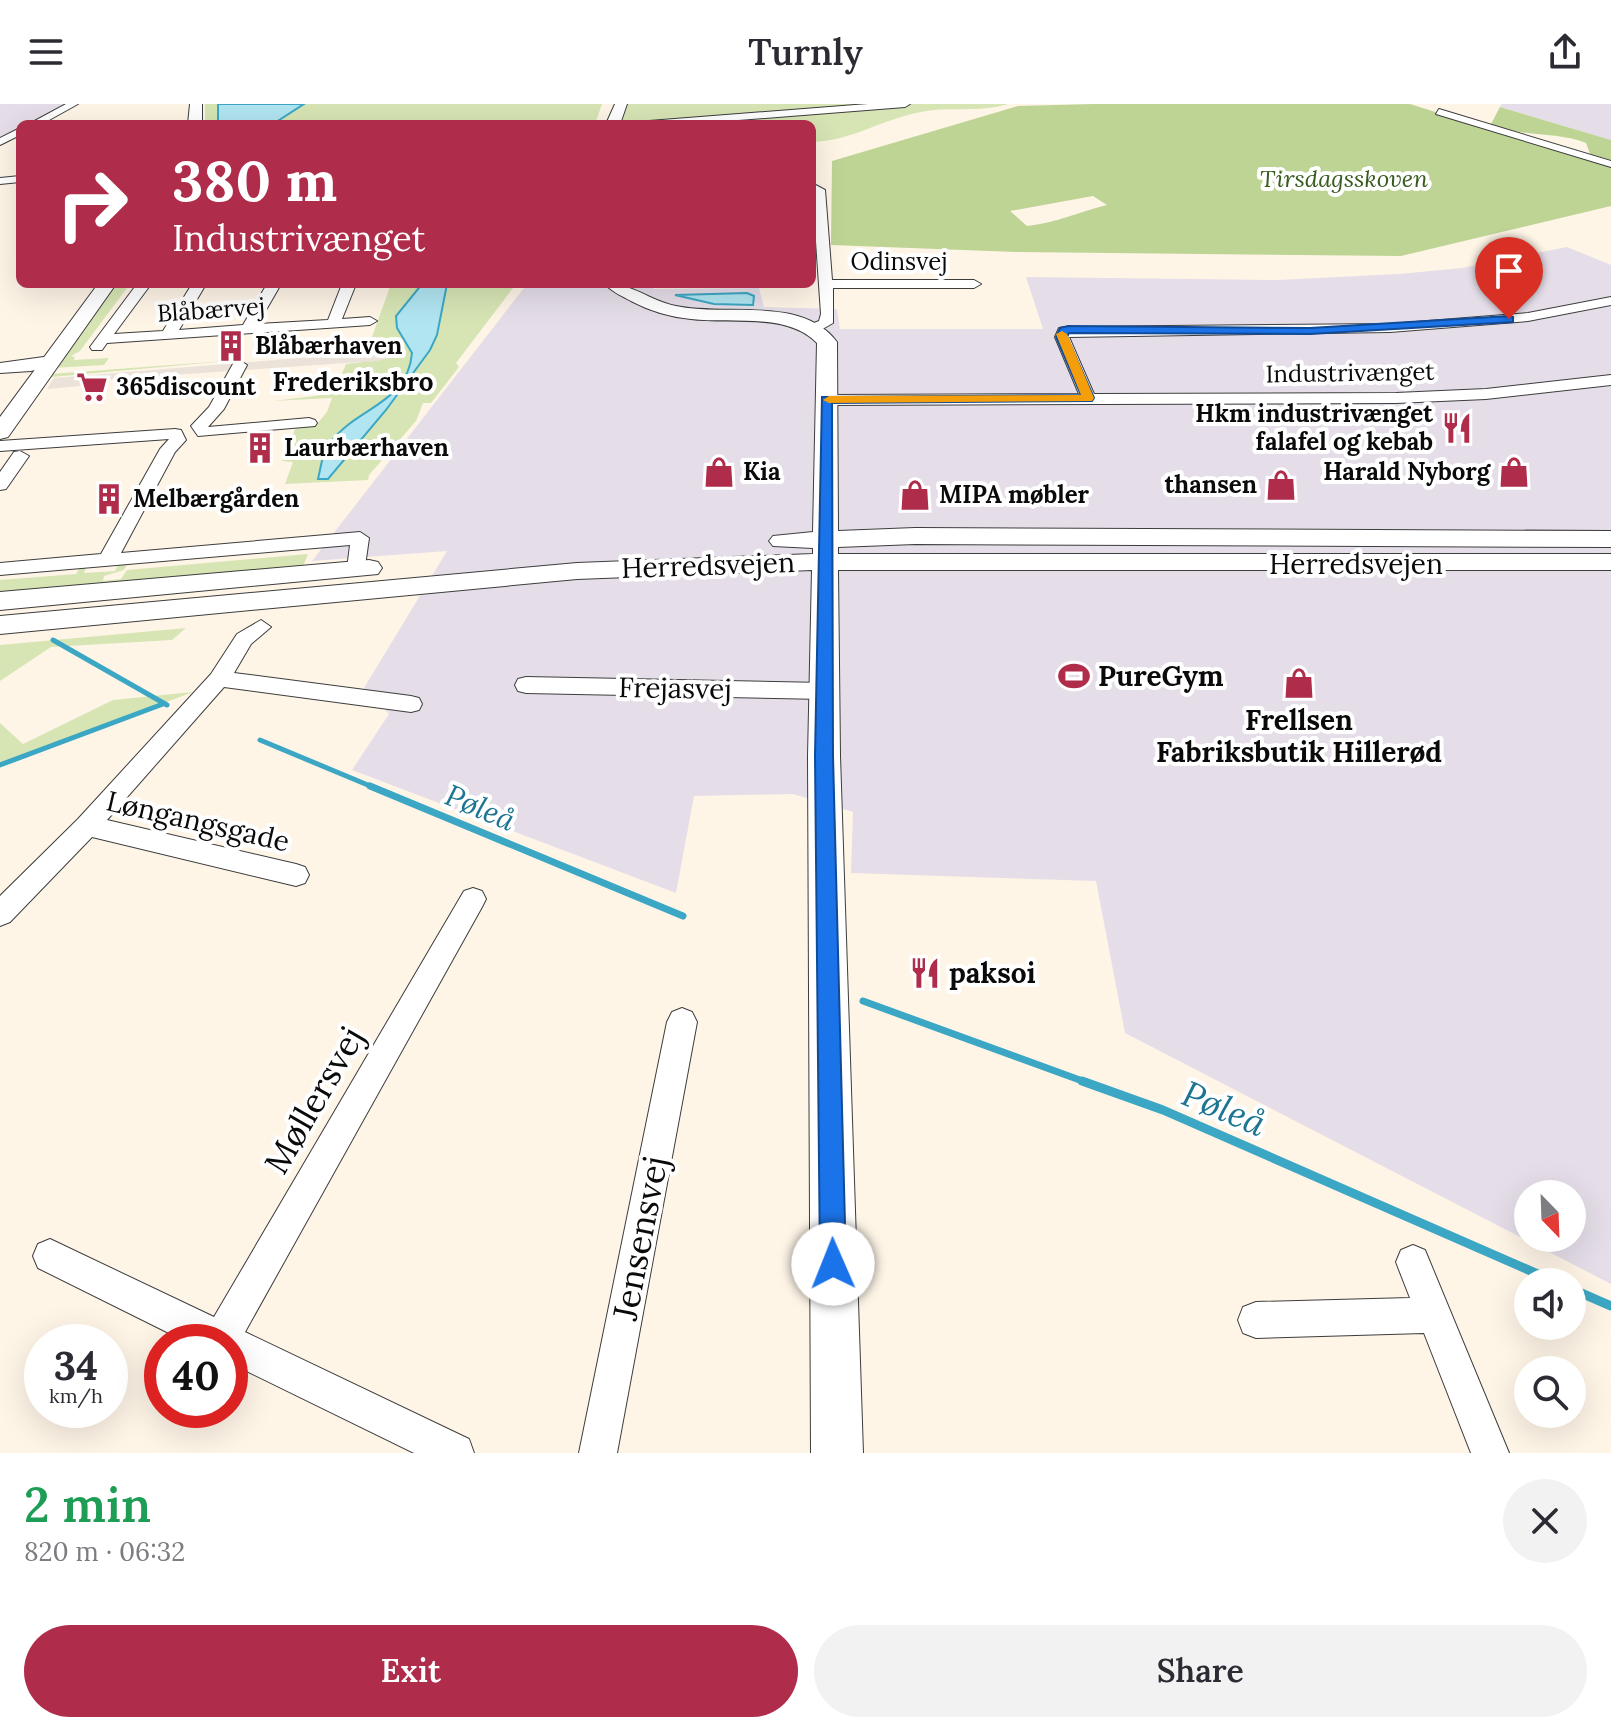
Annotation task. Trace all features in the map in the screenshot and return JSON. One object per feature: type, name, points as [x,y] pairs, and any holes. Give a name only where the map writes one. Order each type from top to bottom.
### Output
[{"type":"street","points":[[42,120],[73,104]]},
{"type":"street","points":[[700,120],[905,104]]},
{"type":"street","points":[[1439,112],[1611,164]]},
{"type":"street","points":[[814,328],[827,321],[825,284],[817,251],[819,190],[816,188]]},
{"type":"street","name":"Odinsvej","points":[[825,284],[974,284]]},
{"type":"street","points":[[0,408],[40,361],[68,321],[85,311],[104,288]]},
{"type":"street","points":[[93,352],[141,288]]},
{"type":"street","points":[[168,335],[197,288]]},
{"type":"street","points":[[248,329],[272,288]]},
{"type":"street","points":[[333,324],[347,288]]},
{"type":"street","points":[[622,288],[662,308],[696,316],[794,321],[814,328],[827,342],[824,691],[837,1453]]},
{"type":"street","name":"Industrivænget","points":[[1088,398],[1062,337],[1064,331],[1390,328],[1528,317],[1611,301]]},
{"type":"street","name":"Blåbærvej","points":[[103,339],[370,321]]},
{"type":"street","points":[[0,361],[40,361]]},
{"type":"street","points":[[0,368],[40,361]]},
{"type":"street","points":[[0,432],[40,361]]},
{"type":"street","points":[[201,429],[216,409],[239,365]]},
{"type":"street","name":"Industrivænget","points":[[826,400],[1396,398],[1496,393],[1611,380]]},
{"type":"street","points":[[107,560],[168,449],[186,427],[201,429],[309,423]]},
{"type":"street","points":[[0,446],[176,437]]},
{"type":"street","points":[[0,485],[20,456]]},
{"type":"street","name":"Herredsvejen","points":[[0,625],[826,550],[931,536],[1611,539]]},
{"type":"street","points":[[0,569],[360,538],[357,569]]},
{"type":"street","name":"Herredsvejen","points":[[0,601],[604,549],[1611,562]]},
{"type":"street","name":"Løngangsgade","points":[[0,914],[87,826],[219,679],[244,639],[261,627]]},
{"type":"street","points":[[219,679],[411,704]]},
{"type":"street","name":"Frejasvej","points":[[526,685],[824,691]]},
{"type":"street","name":"Løngangsgade","points":[[87,826],[296,875]]},
{"type":"street","name":"Møllersvej","points":[[236,1324],[473,899]]},
{"type":"street","name":"Jensensvej","points":[[598,1453],[682,1022]]},
{"type":"street","points":[[50,1256],[189,1324]]},
{"type":"street","points":[[1413,1262],[1490,1453]]},
{"type":"street","points":[[1256,1320],[1434,1315]]},
{"type":"street","points":[[248,1353],[455,1453]]},
{"type":"shaded area","points":[[0,104],[70,104],[44,120],[16,120],[16,137],[0,145]]},
{"type":"shaded area","points":[[1502,104],[1611,104],[1611,140],[1500,107]]},
{"type":"shaded area","points":[[1567,247],[1611,265],[1611,1284],[1586,1271],[1586,1268],[1549,1252],[1586,1252],[1586,1180],[1514,1180],[1514,1234],[1125,1033],[1096,881],[851,873],[853,812],[793,794],[694,796],[676,893],[352,770],[389,714],[364,688],[447,551],[312,561],[524,288],[759,288],[764,307],[837,309],[840,329],[1043,329],[1026,277],[1278,280],[1462,268]]},
{"type":"shaded area","points":[[401,343],[406,351],[402,355],[377,361],[83,381],[80,386],[47,389],[54,378],[386,351],[394,344]]},
{"type":"green space","points":[[205,104],[602,104],[596,120],[205,120]]},
{"type":"green space","points":[[627,104],[1008,104],[921,112],[840,138],[816,142],[816,120],[621,120]]},
{"type":"green space","name":"Tirsdagsskoven","points":[[1410,104],[1611,167],[1611,206],[1401,256],[1016,252],[831,245],[832,161],[1018,106]],"holes":[[[1093,196],[1107,205],[1027,226],[1010,211]]]},
{"type":"green space","points":[[1500,107],[1611,140],[1611,160],[1590,154],[1586,143],[1574,139],[1515,131],[1491,124]]},
{"type":"green space","points":[[113,288],[127,288],[80,351],[71,356],[75,357],[74,360],[109,358],[104,365],[53,368]]},
{"type":"green space","points":[[390,288],[513,288],[456,363],[459,367],[431,403],[423,403],[416,421],[368,480],[285,484],[293,462],[282,461],[296,427],[316,425],[327,412],[332,398],[273,401],[322,395],[320,383],[287,383],[286,379],[341,376],[346,364],[363,362]]},
{"type":"green space","points":[[238,360],[52,377],[50,374]]},
{"type":"green space","points":[[308,554],[302,569],[0,596],[0,580],[76,574],[81,566],[87,565],[84,573],[115,571],[119,563],[128,562],[124,570],[104,576],[103,581],[121,579],[127,570]]},
{"type":"green space","points":[[186,628],[172,640],[51,647],[0,681],[0,645]]},
{"type":"green space","points":[[193,692],[0,765],[0,723],[23,744],[113,700]]},
{"type":"water","points":[[218,104],[304,104],[279,120],[218,120]]},
{"type":"water","points":[[419,288],[446,288],[437,335],[430,350],[386,410],[328,479],[318,479],[323,456],[330,443],[353,421],[391,395],[408,370],[412,353],[397,328],[396,316]]},
{"type":"water","points":[[747,293],[754,296],[753,305],[714,304],[675,295]]},
{"type":"waterway","name":"Pøleå","points":[[53,640],[167,705]]},
{"type":"waterway","points":[[0,765],[163,704]]},
{"type":"waterway","name":"Pøleå","points":[[260,740],[375,788]]},
{"type":"waterway","name":"Pøleå","points":[[370,786],[683,916]]},
{"type":"waterway","name":"Pøleå","points":[[863,1001],[1088,1083]]},
{"type":"waterway","name":"Pøleå","points":[[1082,1081],[1163,1110],[1524,1268]]},
{"type":"waterway","name":"Pøleå","points":[[1586,1295],[1611,1306]]},
{"type":"slow traffic","points":[[829,400],[1088,398],[1062,334]]},
{"type":"place","name":"Blåbærhaven","points":[[231,346]]},
{"type":"place","name":"365discount","points":[[92,387]]},
{"type":"place","name":"Hkm industrivænget falafel og kebab","points":[[1457,428]]},
{"type":"place","name":"Laurbærhaven","points":[[260,448]]},
{"type":"place","name":"Kia","points":[[719,472]]},
{"type":"place","name":"Harald Nyborg","points":[[1514,472]]},
{"type":"place","name":"thansen","points":[[1281,485]]},
{"type":"place","name":"MIPA møbler","points":[[915,495]]},
{"type":"place","name":"Melbærgården","points":[[109,499]]},
{"type":"place","name":"PureGym","points":[[1074,676]]},
{"type":"place","name":"Frellsen Fabriksbutik Hillerød","points":[[1299,683]]},
{"type":"place","name":"paksoi","points":[[925,973]]},
{"type":"district","name":"Frederiksbro","points":[[353,382]]},
{"type":"route","points":[[833,1264],[824,756],[826,400],[1088,398],[1062,337],[1068,329],[1310,331],[1470,324],[1509,319]]}]
